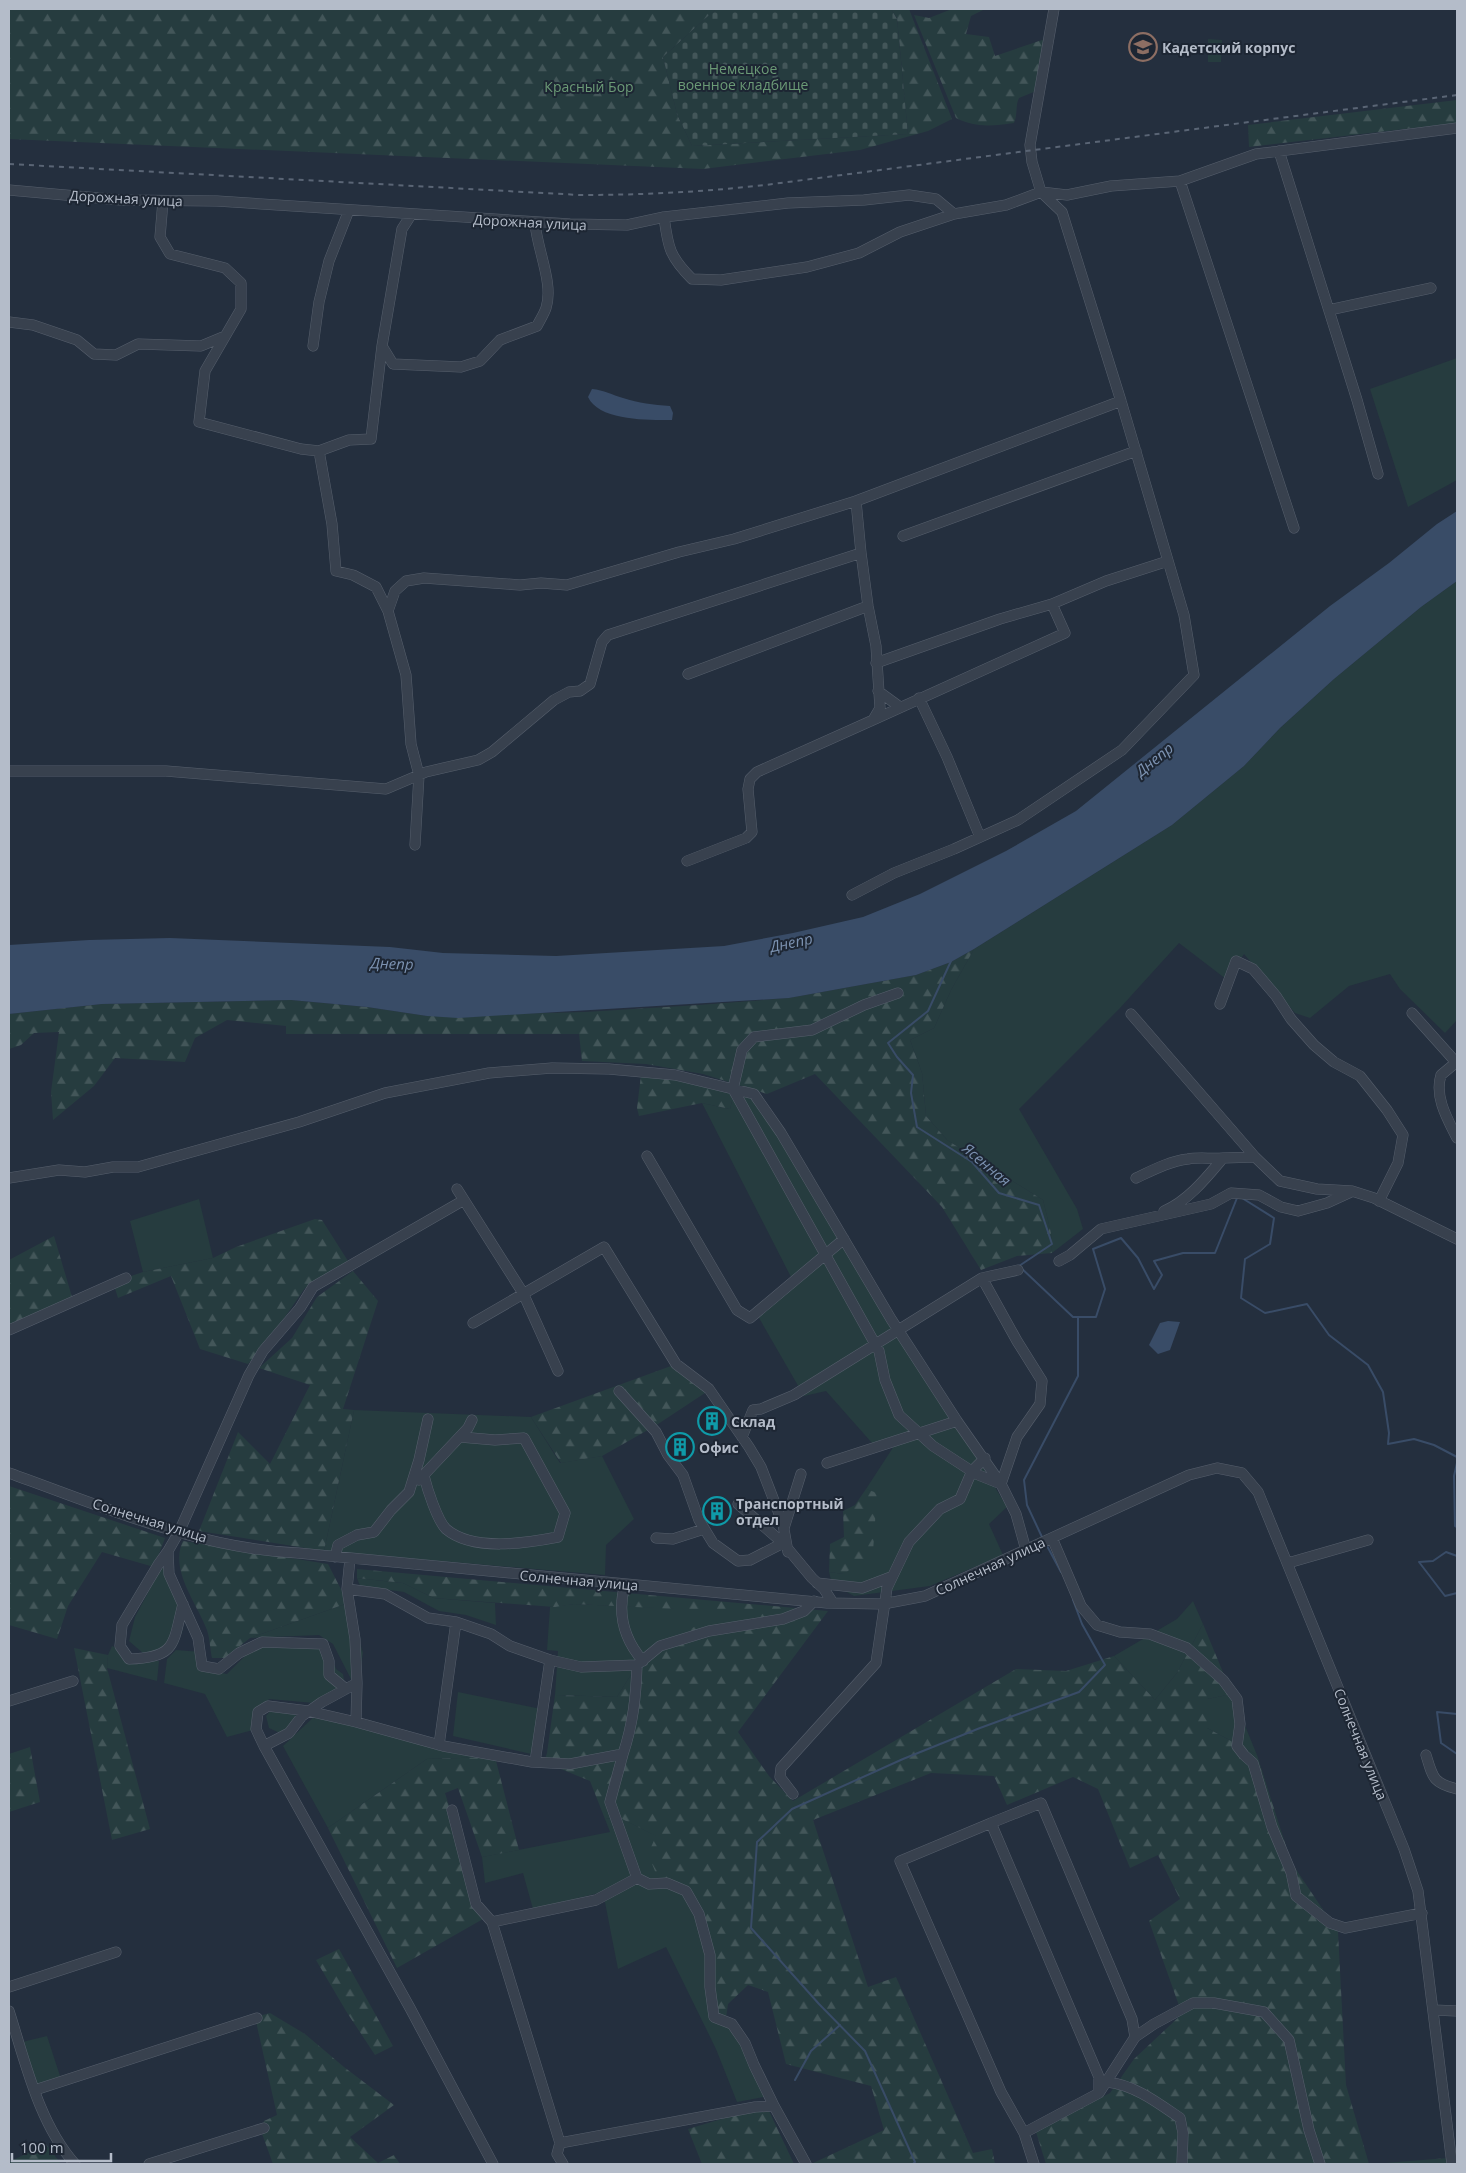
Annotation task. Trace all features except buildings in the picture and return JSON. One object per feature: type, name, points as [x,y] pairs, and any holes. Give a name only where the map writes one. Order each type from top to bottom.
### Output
[{"type":"street","points":[[852,895],[894,873],[980,838],[1018,820],[1122,750],[1194,675],[1184,615],[1121,401],[1062,212],[1041,192],[1032,162],[1030,145],[1054,9]]},
{"type":"street","points":[[664,217],[667,239],[675,262],[692,279],[721,280],[807,267],[859,253],[900,232],[954,214],[1006,205],[1041,192],[1066,195],[1111,186],[1180,181],[1256,154],[1457,128]]},
{"type":"street","points":[[1279,151],[1378,474]]},
{"type":"street","points":[[1180,181],[1294,528]]},
{"type":"street","name":"Дорожная улица","points":[[9,190],[121,200],[217,201],[535,223],[627,225],[664,217],[788,203],[864,200],[909,195],[936,199],[954,214]]},
{"type":"street","points":[[163,201],[160,237],[170,254],[225,268],[241,283],[241,309],[205,371],[199,422],[301,449],[319,451],[349,440],[370,439],[382,346],[402,229],[411,215]]},
{"type":"street","points":[[313,346],[319,302],[329,262],[348,210]]},
{"type":"street","points":[[382,346],[393,364],[461,367],[480,361],[500,340],[537,326],[546,308],[548,288],[539,251],[535,223]]},
{"type":"street","points":[[1329,310],[1431,288]]},
{"type":"street","points":[[9,322],[32,325],[76,340],[94,354],[116,355],[138,344],[201,346],[226,336]]},
{"type":"street","points":[[388,611],[395,592],[406,581],[424,578],[520,585],[541,583],[566,585],[679,552],[734,539],[856,501],[1121,401]]},
{"type":"street","points":[[319,451],[332,524],[336,570],[353,575],[376,587],[388,611],[406,675],[411,744],[419,776],[415,846]]},
{"type":"street","points":[[903,536],[1136,451]]},
{"type":"street","points":[[856,501],[868,606],[876,646],[880,708],[873,720]]},
{"type":"street","points":[[9,771],[166,771],[386,789],[419,776],[478,760],[492,752],[554,700],[570,692],[587,688],[590,684],[602,642],[608,635],[861,553]]},
{"type":"street","points":[[876,663],[1000,619],[1052,604],[1106,581],[1168,561]]},
{"type":"street","points":[[687,861],[746,838],[752,832],[748,789],[750,779],[758,772],[1065,633],[1052,604]]},
{"type":"street","points":[[688,674],[868,606]]},
{"type":"street","points":[[878,691],[900,707]]},
{"type":"street","points":[[919,698],[947,757],[980,838]]},
{"type":"street","points":[[1220,1004],[1236,960],[1253,969],[1276,996],[1291,1019],[1314,1045],[1334,1062],[1360,1076],[1403,1135],[1398,1163],[1380,1201]]},
{"type":"street","points":[[898,993],[864,1005],[812,1030],[754,1037],[742,1050],[733,1089],[879,1351],[885,1380],[899,1415],[933,1446],[972,1471],[1001,1484]]},
{"type":"street","points":[[1412,1013],[1454,1060],[1453,1065],[1441,1075],[1439,1089],[1441,1103],[1457,1138]]},
{"type":"street","points":[[1131,1014],[1255,1158],[1280,1181],[1317,1188],[1352,1191],[1380,1201],[1456,1237]]},
{"type":"street","points":[[9,1178],[60,1170],[85,1172],[113,1167],[138,1167],[299,1122],[385,1093],[489,1072],[552,1068],[609,1069],[675,1075],[754,1094],[780,1133],[899,1330],[957,1421],[985,1458],[1001,1484],[1016,1514],[1026,1550]]},
{"type":"street","points":[[647,1156],[737,1310],[750,1318],[844,1239]]},
{"type":"street","points":[[1136,1178],[1175,1161],[1191,1158],[1205,1160],[1255,1158]]},
{"type":"street","points":[[1142,1220],[1172,1208],[1205,1179],[1224,1158]]},
{"type":"street","points":[[457,1189],[523,1293],[558,1370]]},
{"type":"street","points":[[1059,1262],[1101,1229],[1211,1204],[1231,1193],[1259,1195],[1281,1207],[1298,1211],[1327,1203],[1352,1191]]},
{"type":"street","points":[[183,1604],[177,1638],[167,1650],[152,1659],[129,1659],[120,1646],[122,1625],[179,1532],[249,1375],[263,1351],[300,1308],[313,1287],[464,1200]]},
{"type":"street","points":[[473,1323],[604,1248],[676,1364],[709,1389],[761,1467],[784,1529],[786,1547]]},
{"type":"street","points":[[742,1437],[753,1410],[762,1409],[794,1395],[982,1278],[1018,1270]]},
{"type":"street","points":[[9,1330],[126,1278]]},
{"type":"street","points":[[982,1278],[1042,1381],[1040,1404],[1017,1437],[1001,1484]]},
{"type":"street","points":[[619,1391],[656,1432],[668,1455],[683,1475],[699,1520],[713,1543],[738,1561],[750,1560],[786,1547]]},
{"type":"street","points":[[409,1492],[419,1460],[428,1419]]},
{"type":"street","points":[[335,1557],[338,1545],[357,1535],[374,1532],[391,1510],[460,1437],[472,1420]]},
{"type":"street","points":[[827,1463],[957,1421]]},
{"type":"street","points":[[424,1476],[430,1498],[446,1528],[474,1543],[523,1544],[558,1537],[565,1513],[524,1438],[495,1440],[460,1437]]},
{"type":"street","points":[[793,1794],[780,1777],[781,1768],[876,1663],[883,1604],[891,1577],[908,1542],[940,1509],[960,1498],[972,1471],[985,1458]]},
{"type":"street","name":"Солнечная улица","points":[[9,1473],[179,1532],[265,1552],[350,1558],[814,1602],[883,1604],[926,1596],[1189,1475],[1217,1468],[1242,1473],[1258,1492],[1288,1563],[1404,1850],[1418,1891],[1452,2164]]},
{"type":"street","points":[[784,1529],[801,1474]]},
{"type":"street","points":[[738,1504],[786,1547],[824,1589],[833,1603]]},
{"type":"street","points":[[656,1538],[673,1539],[704,1529]]},
{"type":"street","points":[[1052,1538],[1081,1606],[1097,1625],[1120,1632],[1150,1634],[1187,1648],[1223,1680],[1237,1699],[1240,1724],[1237,1746],[1253,1763],[1272,1826],[1290,1872],[1296,1896],[1330,1923],[1345,1928],[1422,1914]]},
{"type":"street","points":[[1288,1563],[1368,1540]]},
{"type":"street","points":[[168,1551],[170,1574],[198,1638],[202,1666],[219,1669],[239,1653],[262,1642],[323,1644],[328,1661],[329,1675],[346,1689]]},
{"type":"street","points":[[350,1558],[348,1589],[355,1639],[358,1683],[356,1722]]},
{"type":"street","points":[[817,1583],[862,1588],[891,1577]]},
{"type":"street","points":[[625,1584],[621,1600],[622,1621],[640,1663],[630,1733],[610,1802],[637,1878],[650,1884],[667,1883],[686,1891],[699,1914],[710,1955],[710,1987],[714,2017],[732,2024],[745,2043],[774,2106],[806,2164]]},
{"type":"street","points":[[348,1589],[385,1594],[428,1618],[456,1622],[491,1634],[510,1646],[550,1660],[581,1667],[640,1663],[660,1646],[709,1631],[783,1618],[804,1611],[814,1602]]},
{"type":"street","points":[[439,1745],[456,1622]]},
{"type":"street","points":[[536,1762],[550,1660]]},
{"type":"street","points":[[9,1701],[73,1681]]},
{"type":"street","points":[[264,1746],[289,1733],[302,1716],[358,1683]]},
{"type":"street","points":[[493,2164],[410,2008],[264,1746],[256,1729],[258,1712],[268,1706],[308,1712],[356,1722],[439,1745],[536,1762],[570,1764],[623,1754]]},
{"type":"street","points":[[1426,1755],[1432,1773],[1440,1785],[1457,1789]]},
{"type":"street","points":[[1034,2164],[1024,2133],[1002,2092],[900,1861],[1041,1803],[1132,2019],[1135,2037]]},
{"type":"street","points":[[452,1810],[476,1904],[492,1922],[560,2142],[557,2154],[563,2164]]},
{"type":"street","points":[[991,1823],[1099,2077],[1100,2093]]},
{"type":"street","points":[[492,1922],[596,1900],[637,1878]]},
{"type":"street","points":[[9,1987],[116,1952]]},
{"type":"street","points":[[1024,2133],[1100,2093],[1135,2037],[1154,2024],[1193,2003],[1214,2003],[1264,2012],[1288,2040],[1320,2164]]},
{"type":"street","points":[[1434,2010],[1457,2011]]},
{"type":"street","points":[[9,2011],[35,2090],[53,2133],[75,2164]]},
{"type":"street","points":[[35,2090],[257,2018]]},
{"type":"street","points":[[1107,2082],[1122,2084],[1151,2098],[1180,2118],[1183,2133],[1182,2164]]},
{"type":"street","points":[[560,2142],[755,2107],[774,2106]]},
{"type":"street","points":[[149,2164],[264,2128]]},
{"type":"green space","name":"Красный Бор","points":[[9,9],[716,9],[663,57],[677,114],[692,146],[908,134],[897,18],[891,9],[909,9],[952,119],[928,131],[860,150],[703,169],[9,139]]},
{"type":"green space","name":"Немецкое военное кладбище","points":[[716,9],[891,9],[897,19],[908,134],[692,146],[677,114],[663,57]]},
{"type":"green space","points":[[952,9],[985,9],[971,16],[966,34],[989,37],[995,56],[1045,39],[1036,91],[1019,98],[1014,123],[984,125],[956,118],[914,15],[929,18]]},
{"type":"green space","points":[[1208,39],[1222,40],[1221,62],[1208,62]]},
{"type":"green space","points":[[1457,100],[1457,123],[1249,147],[1248,125]]},
{"type":"green space","points":[[1457,358],[1457,480],[1408,507],[1370,389]]},
{"type":"green space","points":[[1457,581],[1457,1020],[1445,1033],[1400,989],[1390,974],[1349,986],[1310,1018],[1295,1013],[1244,954],[1226,979],[1179,943],[1120,1008],[1019,1109],[1077,1209],[1083,1229],[1052,1253],[1051,1233],[1043,1200],[947,1140],[926,1116],[922,1073],[910,1040],[934,1028],[951,990],[974,949],[1172,825],[1244,766],[1280,728],[1334,679],[1421,607]]},
{"type":"green space","points":[[974,949],[951,990],[934,1028],[910,1040],[922,1073],[926,1116],[947,1140],[1043,1200],[1051,1233],[1052,1253],[1017,1256],[981,1270],[942,1207],[815,1074],[767,1094],[703,1074],[646,1064],[582,1061],[579,1034],[286,1034],[286,1026],[227,1020],[195,1038],[185,1062],[115,1058],[94,1086],[53,1120],[51,1092],[59,1032],[34,1033],[21,1045],[9,1049],[9,1014],[102,1004],[291,1000],[367,1007],[427,1016],[585,1012],[699,1005],[789,998],[916,975],[951,962]]},
{"type":"green space","points":[[641,1075],[709,1085],[734,1092],[730,1109],[702,1103],[639,1116],[637,1108]]},
{"type":"green space","points":[[734,1092],[757,1095],[1007,1507],[989,1524],[1003,1555],[930,1586],[854,1596],[832,1584],[829,1572],[844,1574],[877,1494],[866,1489],[894,1446],[872,1443],[826,1391],[804,1396],[755,1311],[793,1281],[702,1103],[730,1109]]},
{"type":"green space","points":[[199,1199],[213,1258],[143,1272],[130,1221]]},
{"type":"green space","points":[[315,1219],[322,1220],[348,1261],[305,1288],[269,1340],[248,1364],[200,1349],[171,1276],[118,1298],[113,1282],[143,1272],[213,1258],[236,1247]]},
{"type":"green space","points":[[54,1236],[72,1297],[9,1326],[9,1260]]},
{"type":"green space","points":[[353,1271],[378,1301],[343,1409],[354,1410],[324,1551],[199,1531],[238,1432],[270,1464],[310,1385],[259,1368],[292,1338],[317,1297]]},
{"type":"green space","points":[[671,1366],[708,1391],[655,1426],[602,1456],[561,1463],[531,1417]]},
{"type":"green space","points":[[354,1410],[531,1417],[560,1463],[602,1456],[634,1519],[606,1545],[605,1575],[324,1551]]},
{"type":"green space","points":[[9,1486],[165,1538],[154,1567],[102,1552],[68,1606],[57,1639],[9,1625]]},
{"type":"green space","points":[[866,1489],[877,1493],[873,1552],[844,1574],[829,1572],[830,1544],[844,1537],[843,1511],[855,1505]]},
{"type":"green space","points":[[183,1541],[328,1564],[348,1603],[250,1638],[225,1658],[212,1658],[207,1630],[186,1586],[179,1563]]},
{"type":"green space","points":[[172,1548],[171,1568],[187,1600],[182,1633],[166,1649],[144,1654],[129,1641],[135,1617]]},
{"type":"green space","points":[[357,1569],[828,1611],[738,1732],[769,1776],[793,1801],[1016,1669],[1066,1671],[1114,1656],[1155,1700],[1177,1673],[1203,1624],[1232,1694],[1207,1699],[1207,1728],[1257,1755],[1291,1862],[1338,1932],[1346,2085],[1369,2164],[1046,2164],[1036,2132],[1110,2093],[1134,2059],[1182,2014],[1149,1921],[1180,1899],[1158,1855],[1130,1868],[1098,1789],[1073,1777],[1007,1805],[994,1776],[931,1773],[813,1820],[868,1987],[896,1977],[973,2153],[992,2149],[995,2164],[811,2164],[884,2130],[871,2086],[786,2064],[768,1992],[748,1985],[728,2004],[726,2018],[716,2018],[710,1956],[689,1891],[680,1883],[657,1876],[648,1854],[656,1836],[618,1817],[605,1819],[590,1781],[544,1762],[547,1753],[555,1695],[617,1697],[646,1651],[694,1627],[756,1620],[757,1613],[574,1604],[555,1607],[434,1598],[403,1583],[357,1578]]},
{"type":"green space","points":[[357,1578],[403,1583],[434,1598],[495,1603],[496,1625],[466,1615],[439,1611],[404,1592],[360,1586]]},
{"type":"green space","points":[[1193,1601],[1203,1624],[1177,1673],[1155,1700],[1114,1656],[1177,1619]]},
{"type":"green space","points":[[348,1603],[363,1653],[359,1676],[352,1681],[333,1644],[319,1635],[250,1638]]},
{"type":"green space","points":[[574,1604],[757,1612],[757,1620],[646,1651],[617,1697],[555,1695],[558,1651],[547,1650],[550,1607]]},
{"type":"green space","points":[[257,1644],[327,1648],[336,1669],[343,1674],[345,1686],[314,1703],[269,1699],[257,1713],[253,1730],[227,1737],[205,1694],[164,1683],[167,1659],[176,1650],[201,1652],[204,1670],[227,1674]]},
{"type":"green space","points":[[112,1646],[142,1660],[159,1661],[157,1681],[107,1668],[108,1655]]},
{"type":"green space","points":[[74,1648],[108,1655],[107,1668],[150,1829],[112,1840]]},
{"type":"green space","points":[[458,1692],[546,1710],[540,1756],[453,1736]]},
{"type":"green space","points":[[1232,1694],[1257,1755],[1207,1728],[1207,1699]]},
{"type":"green space","points":[[272,1709],[307,1712],[284,1735],[269,1728],[266,1716]]},
{"type":"green space","points":[[319,1712],[495,1757],[427,1759],[328,1828],[283,1746]]},
{"type":"green space","points":[[30,1747],[40,1802],[9,1812],[9,1754]]},
{"type":"green space","points":[[495,1757],[519,1850],[482,1857],[458,1788],[445,1793],[483,1919],[397,1968],[328,1828],[427,1759]]},
{"type":"green space","points":[[618,1817],[657,1836],[680,1883],[689,1891],[726,2018],[769,2096],[737,2102],[716,2049],[666,1947],[618,1969],[603,1892],[533,1909],[523,1873],[485,1883],[482,1857],[610,1832],[605,1819]]},
{"type":"green space","points":[[339,1949],[393,2046],[375,2055],[316,1960]]},
{"type":"green space","points":[[270,2013],[305,2034],[394,2105],[350,2137],[378,2163],[394,2155],[400,2164],[273,2164],[261,2131],[264,2121],[277,2115],[255,2017]]},
{"type":"green space","points":[[47,2036],[61,2079],[32,2085],[18,2043]]},
{"type":"green space","points":[[769,2111],[794,2164],[702,2164],[688,2129],[745,2112]]},
{"type":"green space","points":[[46,2144],[61,2164],[9,2164],[9,2162]]},
{"type":"green space","points":[[1448,2158],[1448,2164],[1373,2164]]},
{"type":"water","points":[[592,389],[640,402],[670,406],[673,413],[672,420],[625,418],[602,411],[588,397]]},
{"type":"water","name":"Днепр","points":[[1457,511],[1457,581],[1421,607],[1334,679],[1280,728],[1244,766],[1172,825],[974,949],[951,962],[916,975],[789,998],[458,1018],[291,1000],[102,1004],[9,1014],[9,945],[89,940],[170,938],[390,947],[443,953],[556,956],[724,946],[863,917],[920,894],[1006,851],[1076,811],[1330,606],[1389,563],[1437,524]]},
{"type":"water","points":[[1168,1321],[1180,1322],[1170,1350],[1158,1354],[1149,1345],[1160,1323]]},
{"type":"waterway","name":"Ясенная","points":[[951,961],[928,1011],[888,1043],[897,1057],[913,1075],[911,1093],[917,1127],[972,1162],[999,1193],[1039,1205],[1052,1244],[1019,1266],[1073,1317],[1096,1317],[1105,1289],[1093,1249],[1121,1238],[1138,1258],[1154,1289],[1162,1275],[1154,1261],[1183,1253],[1215,1253],[1237,1198]]},
{"type":"waterway","name":"Ясенная","points":[[1242,1198],[1274,1218],[1270,1244],[1245,1259],[1241,1298],[1265,1313],[1307,1304],[1329,1335],[1368,1365],[1383,1392],[1389,1433],[1388,1444],[1414,1439],[1434,1445],[1457,1457]]},
{"type":"waterway","points":[[1042,1537],[1027,1505],[1024,1480],[1078,1376],[1078,1317]]},
{"type":"waterway","name":"Ясенная","points":[[1457,1463],[1454,1476],[1455,1526],[1457,1527]]},
{"type":"waterway","points":[[1046,1544],[1061,1572]]},
{"type":"waterway","name":"Ясенная","points":[[1457,1556],[1446,1552],[1433,1561],[1419,1562],[1445,1596],[1457,1593]]},
{"type":"waterway","points":[[913,2164],[915,2162],[865,2051],[819,2004],[751,1928],[757,1842],[792,1809],[903,1759],[980,1728],[1079,1692],[1105,1665],[1082,1624],[1073,1600]]},
{"type":"waterway","name":"Ясенная","points":[[1457,1714],[1437,1712],[1441,1743],[1457,1754]]},
{"type":"waterway","points":[[795,2080],[811,2051],[840,2025]]},
{"type":"railway","points":[[9,164],[580,195],[673,193],[765,185],[1457,95]]},
{"type":"place","name":"Кадетский корпус","points":[[1143,47]]},
{"type":"place","name":"Склад","points":[[712,1421]]},
{"type":"place","name":"Офис","points":[[680,1447]]},
{"type":"place","name":"Транспортный отдел","points":[[717,1511]]}]
